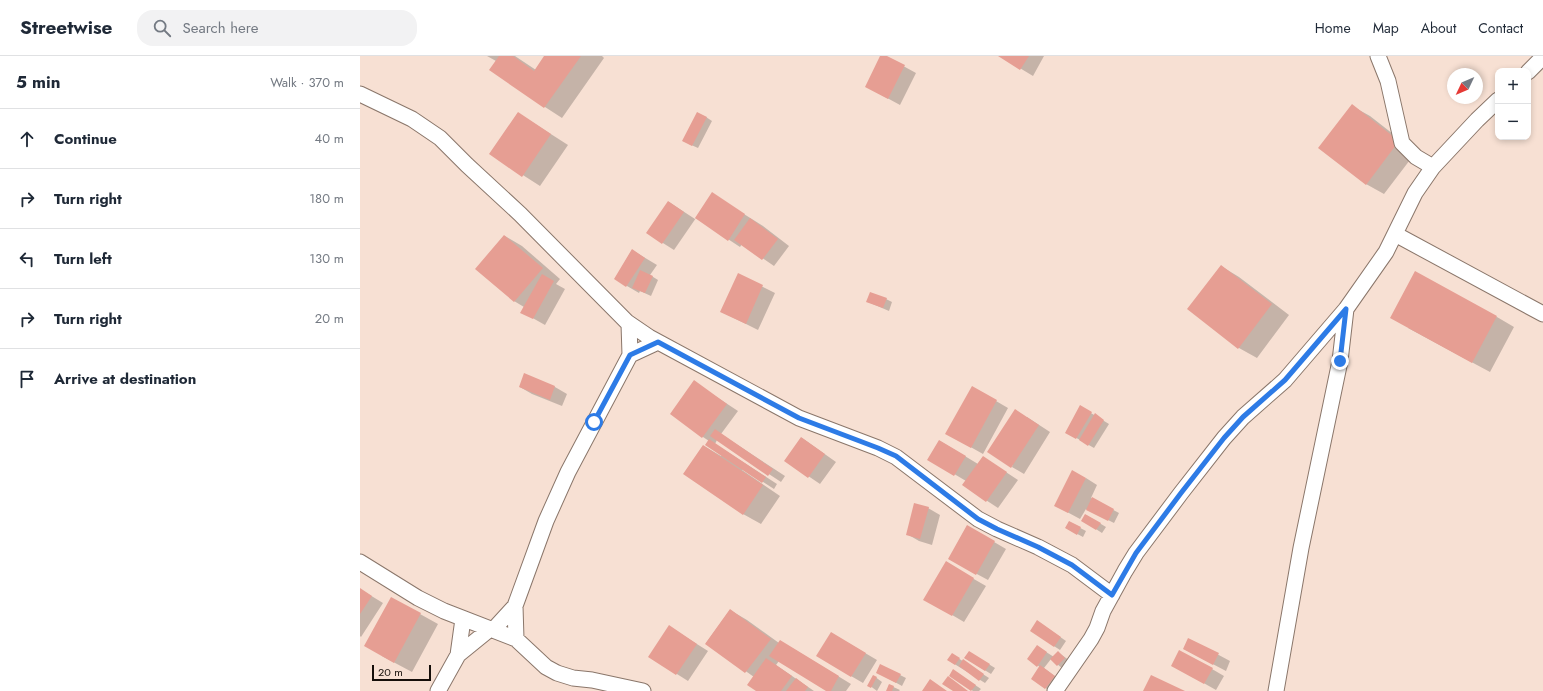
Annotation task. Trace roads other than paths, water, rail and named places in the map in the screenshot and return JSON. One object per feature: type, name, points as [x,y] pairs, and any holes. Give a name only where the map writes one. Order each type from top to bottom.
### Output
[{"type":"street","points":[[1378,56],[1388,81],[1402,143],[1416,157],[1433,167]]},
{"type":"street","points":[[1531,69],[1543,57]]},
{"type":"street","points":[[360,94],[412,119],[440,138],[520,214],[629,324],[658,342],[799,418],[896,456],[978,519],[1038,547],[1072,565],[1112,595]]},
{"type":"street","points":[[1055,691],[1091,639],[1112,595],[1136,553],[1224,438],[1243,417],[1285,380],[1346,309],[1386,252],[1415,193],[1433,167],[1495,103]]},
{"type":"street","points":[[1395,234],[1543,314]]},
{"type":"street","points":[[1276,691],[1301,548],[1340,361],[1346,309]]},
{"type":"street","points":[[516,639],[515,606],[546,521],[568,472],[630,355],[629,324]]},
{"type":"street","points":[[630,355],[658,342]]},
{"type":"street","points":[[360,562],[418,598],[444,611],[516,639],[546,667],[557,673],[573,678],[592,680],[643,691]]},
{"type":"street","points":[[458,655],[491,630],[515,606]]},
{"type":"street","points":[[438,691],[458,655],[463,619]]}]
